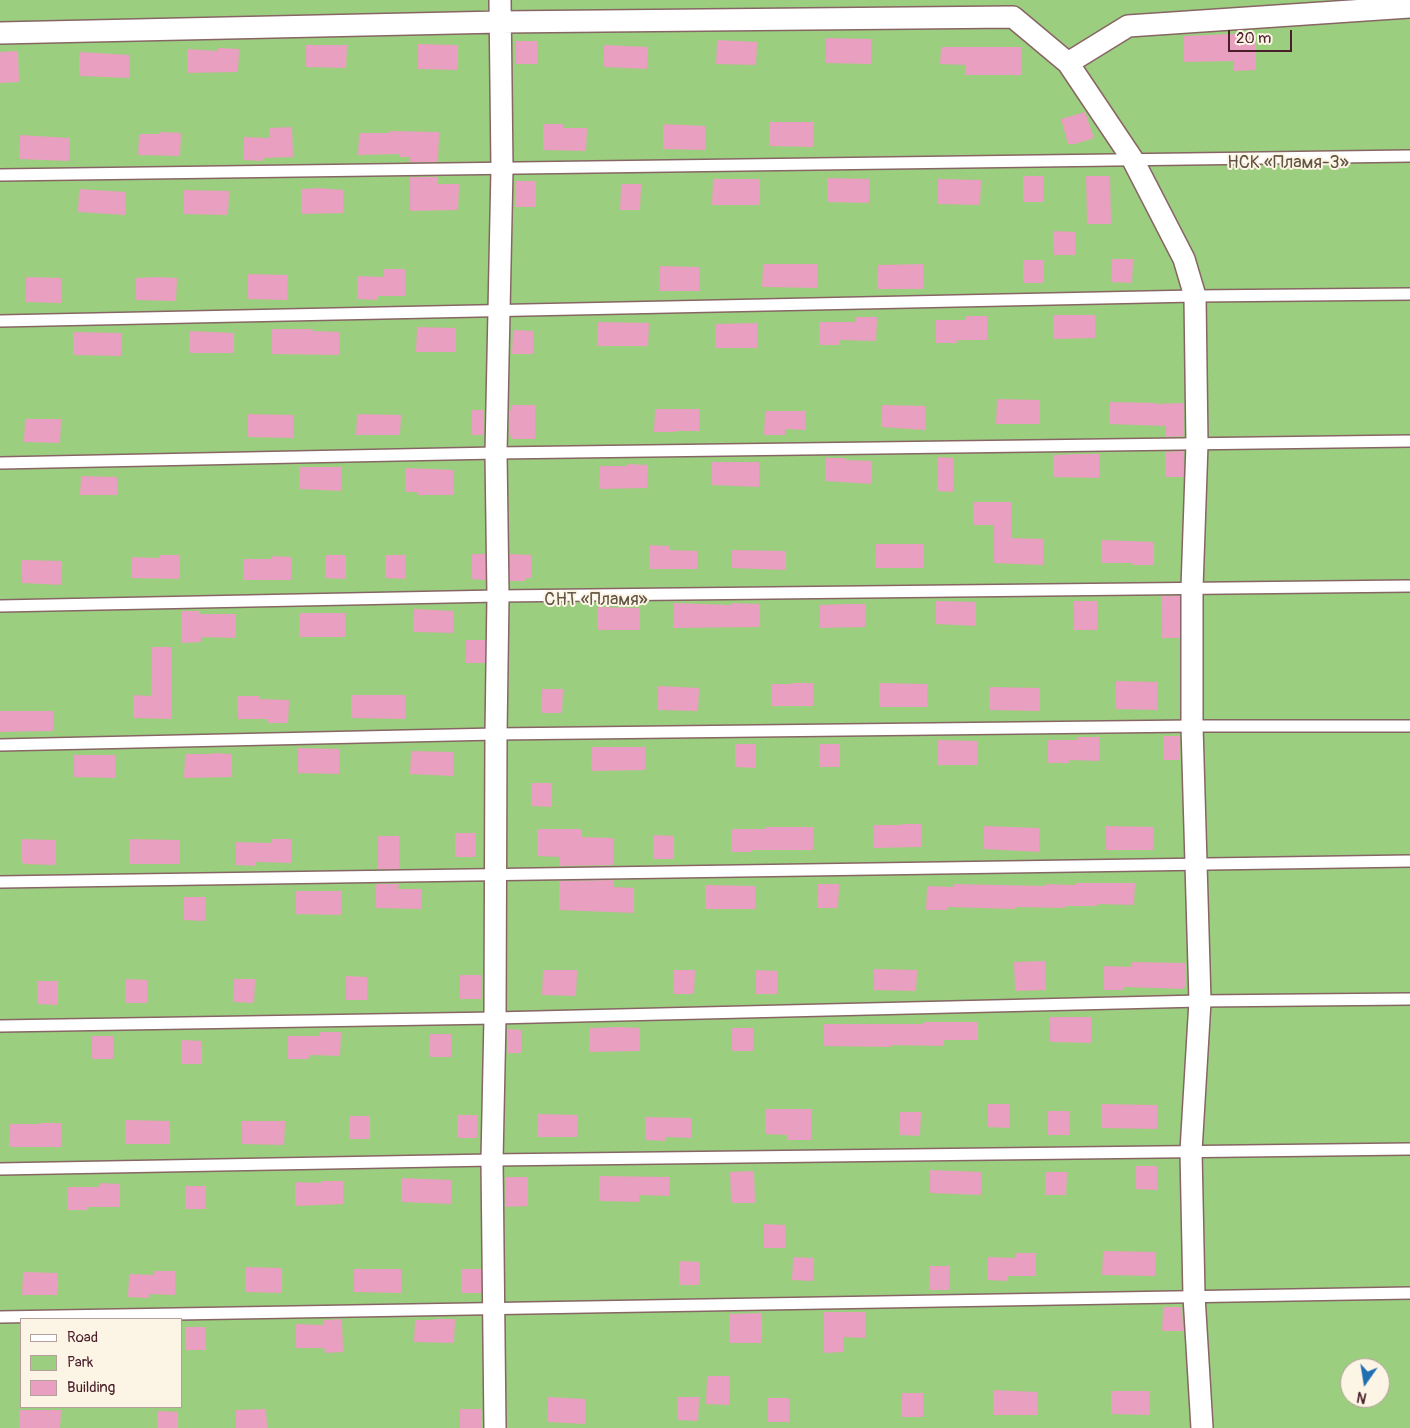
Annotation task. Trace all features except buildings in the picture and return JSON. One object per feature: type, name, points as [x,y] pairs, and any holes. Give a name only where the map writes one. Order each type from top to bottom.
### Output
[{"type":"street","points":[[495,1428],[492,1160],[498,596],[496,453],[502,169],[500,0]]},
{"type":"street","points":[[1068,63],[1128,26],[1410,7]]},
{"type":"street","points":[[0,33],[500,22],[1013,17],[1068,63],[1133,160],[1184,259],[1195,296],[1197,444],[1192,588],[1192,726],[1200,1001],[1191,1151],[1194,1296],[1202,1428]]},
{"type":"lane","points":[[0,175],[1410,156]]},
{"type":"lane","points":[[0,321],[1195,296],[1410,294]]},
{"type":"lane","points":[[0,463],[496,453],[1410,440]]},
{"type":"lane","points":[[0,606],[498,596],[1410,586]]},
{"type":"lane","points":[[0,745],[496,734],[1192,726],[1410,726]]},
{"type":"lane","points":[[0,882],[1410,861]]},
{"type":"lane","points":[[0,1026],[495,1018],[1200,1001],[1410,999]]},
{"type":"lane","points":[[0,1169],[492,1160],[1410,1149]]},
{"type":"lane","points":[[0,1317],[1410,1293]]},
{"type":"green space","name":"СНТ «Пламя»","points":[[0,0],[1410,0],[1410,1428],[0,1428]]},
{"type":"park label","name":"НСК «Пламя-3»","points":[[1288,163]]}]
